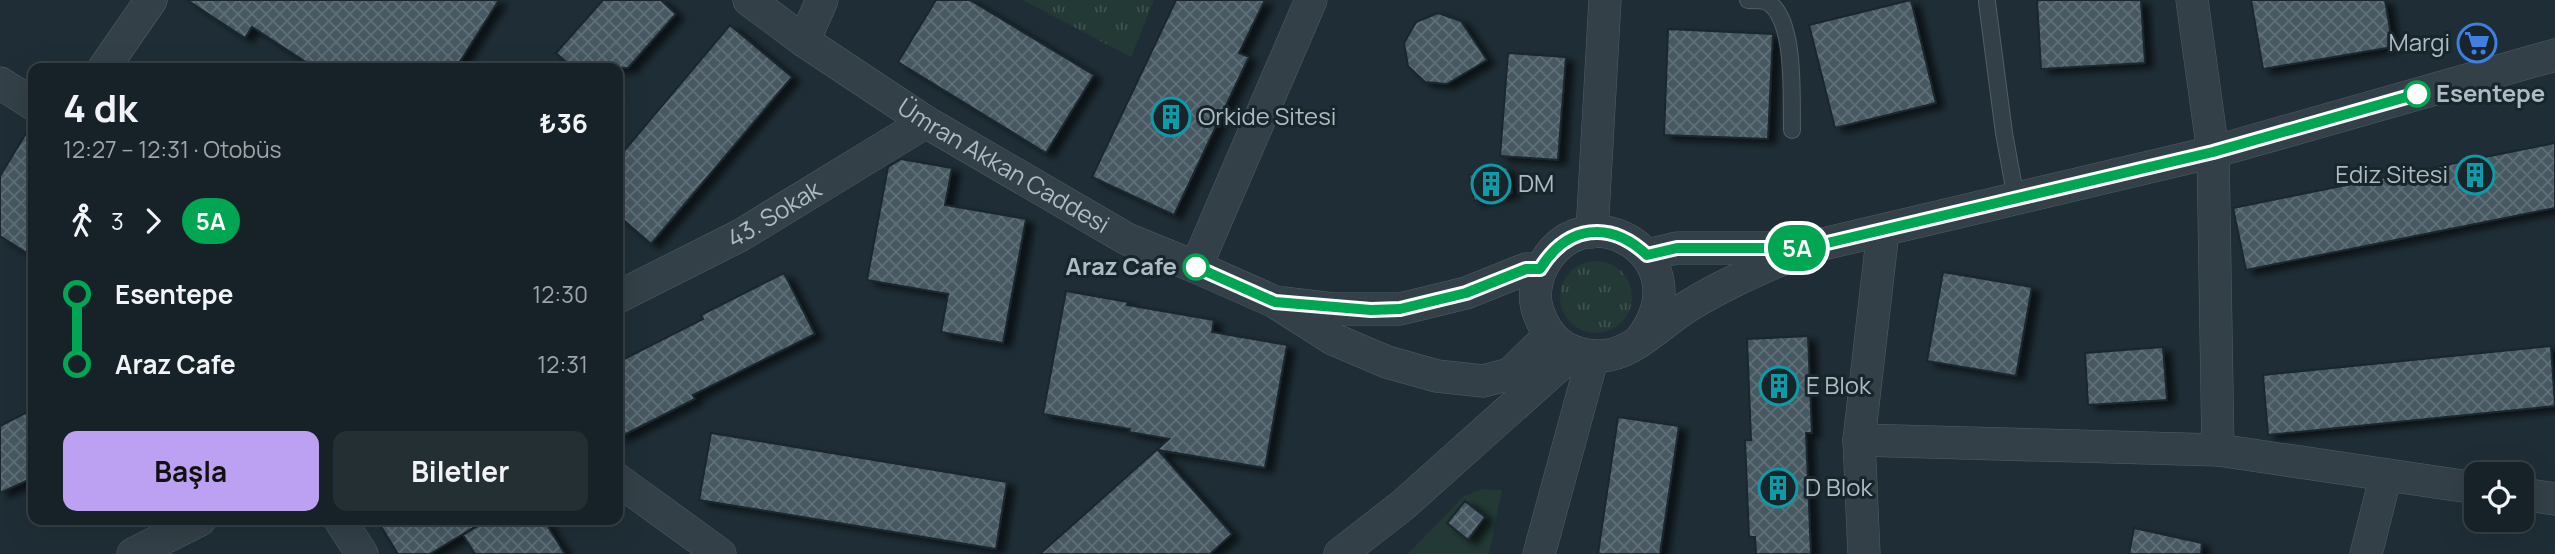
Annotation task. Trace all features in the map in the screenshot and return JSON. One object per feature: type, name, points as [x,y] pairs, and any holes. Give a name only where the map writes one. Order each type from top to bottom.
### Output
[{"type":"street","points":[[107,63],[151,0]]},
{"type":"street","name":"Ümran Akkan Caddesi","points":[[749,0],[804,41],[926,122],[1127,239],[1275,302]]},
{"type":"street","points":[[804,41],[822,0]]},
{"type":"street","points":[[1196,267],[1311,0]]},
{"type":"street","points":[[1592,232],[1605,0]]},
{"type":"street","points":[[2192,0],[2213,152],[2218,450]]},
{"type":"street","points":[[1647,255],[1677,248],[1806,248],[2213,152],[2555,55]]},
{"type":"street","name":"43. Sokak","points":[[623,294],[741,235],[926,122]]},
{"type":"street","points":[[1864,554],[1859,440],[1883,231]]},
{"type":"street","points":[[1640,340],[1651,325],[1658,308],[1660,289],[1656,271],[1647,255],[1622,236],[1608,232],[1576,235],[1561,243],[1540,269],[1536,303],[1541,321],[1572,348],[1610,355],[1626,349],[1640,340],[1689,305],[1806,248]]},
{"type":"street","points":[[1275,302],[1346,309],[1400,309],[1466,293],[1526,269],[1540,269]]},
{"type":"street","points":[[1275,302],[1333,339],[1387,362],[1437,376],[1483,381],[1572,348]]},
{"type":"street","points":[[1340,554],[1403,505],[1572,348]]},
{"type":"street","points":[[1539,554],[1572,348]]},
{"type":"street","points":[[1859,440],[2218,450],[2464,486]]},
{"type":"street","points":[[2366,554],[2386,475]]},
{"type":"street","points":[[623,484],[720,554]]},
{"type":"street","points":[[2534,496],[2555,499]]},
{"type":"street","points":[[133,554],[185,525]]},
{"type":"street","points":[[343,525],[362,554]]},
{"type":"lane","points":[[1748,0],[1765,1],[1778,12],[1790,47],[1792,130]]},
{"type":"lane","points":[[1987,2],[2004,133],[2016,199]]},
{"type":"green space","points":[[1023,0],[1154,0],[1131,57]]},
{"type":"green space","points":[[1596,261],[1616,267],[1626,277],[1632,297],[1626,317],[1616,327],[1596,333],[1576,327],[1566,317],[1560,297],[1566,277],[1576,267]]},
{"type":"green space","points":[[1482,489],[1502,490],[1489,554],[1408,554],[1464,496]]},
{"type":"building","points":[[187,0],[499,0],[459,63],[307,63],[252,27],[245,38]]},
{"type":"building","points":[[603,0],[661,0],[676,14],[628,68],[623,68],[623,63],[567,63],[556,53]]},
{"type":"building","points":[[936,0],[970,0],[1094,75],[1046,153],[898,62]]},
{"type":"building","name":"Orkide Sitesi","points":[[1176,0],[1265,0],[1239,53],[1249,57],[1174,215],[1092,177]]},
{"type":"building","points":[[1911,0],[1936,103],[1835,128],[1809,25]]},
{"type":"building","points":[[2037,0],[2141,0],[2145,63],[2041,69]]},
{"type":"building","points":[[2251,0],[2385,0],[2393,47],[2263,69]]},
{"type":"building","points":[[1438,13],[1461,21],[1487,60],[1447,84],[1425,82],[1408,66],[1404,43],[1416,22]]},
{"type":"building","points":[[730,25],[792,77],[651,244],[623,219],[623,152]]},
{"type":"building","points":[[1668,29],[1773,34],[1768,139],[1664,135]]},
{"type":"building","points":[[1508,53],[1566,57],[1558,160],[1500,156]]},
{"type":"building","points":[[28,130],[28,254],[0,236],[0,176]]},
{"type":"building","name":"Ediz Sitesi","points":[[2555,143],[2555,208],[2246,270],[2233,208]]},
{"type":"building","points":[[901,159],[952,168],[945,205],[1026,219],[1003,343],[941,332],[948,294],[867,280],[888,167]]},
{"type":"building","name":"DM","points":[[1507,167],[1512,193],[1474,201],[1469,175]]},
{"type":"building","points":[[1943,272],[2032,287],[2016,376],[1927,361]]},
{"type":"building","points":[[784,273],[815,334],[693,395],[695,399],[623,435],[623,359],[703,319],[701,315]]},
{"type":"building","points":[[1066,291],[1214,320],[1212,332],[1287,345],[1265,468],[1158,450],[1232,534],[1210,554],[1040,554],[1169,439],[1129,432],[1130,429],[1043,414]]},
{"type":"building","points":[[1808,336],[1812,433],[1806,433],[1811,554],[1756,554],[1755,537],[1749,537],[1745,440],[1751,440],[1747,339]]},
{"type":"building","points":[[2551,346],[2555,406],[2268,435],[2263,375]]},
{"type":"building","points":[[2163,347],[2167,400],[2088,405],[2085,353]]},
{"type":"building","points":[[28,412],[28,480],[0,493],[0,426]]},
{"type":"building","points":[[1618,417],[1679,426],[1660,554],[1598,554]]},
{"type":"building","points":[[711,433],[1007,482],[996,549],[699,500]]},
{"type":"building","points":[[1465,501],[1485,517],[1468,540],[1447,523]]},
{"type":"building","points":[[380,525],[478,525],[430,554],[398,554]]},
{"type":"building","points":[[480,525],[547,525],[565,554],[475,554],[463,535]]},
{"type":"building","points":[[2134,528],[2202,543],[2201,554],[2129,554]]},
{"type":"bus line","name":"5A","points":[[1196,267],[1275,302],[1333,309],[1400,309],[1466,293],[1526,269],[1540,269],[1561,243],[1576,235],[1608,232],[1636,244],[1647,255],[1677,248],[1806,248],[2213,152],[2417,94]]},
{"type":"place","name":"Margi","points":[[2477,43]]},
{"type":"place","name":"Esentepe","points":[[2417,94]]},
{"type":"place","name":"Orkide Sitesi","points":[[1171,117]]},
{"type":"place","name":"Ediz Sitesi","points":[[2475,175]]},
{"type":"place","name":"DM","points":[[1491,184]]},
{"type":"place","name":"Araz Cafe","points":[[1196,267]]},
{"type":"place","name":"E Blok","points":[[1779,386]]},
{"type":"place","name":"D Blok","points":[[1778,488]]}]
